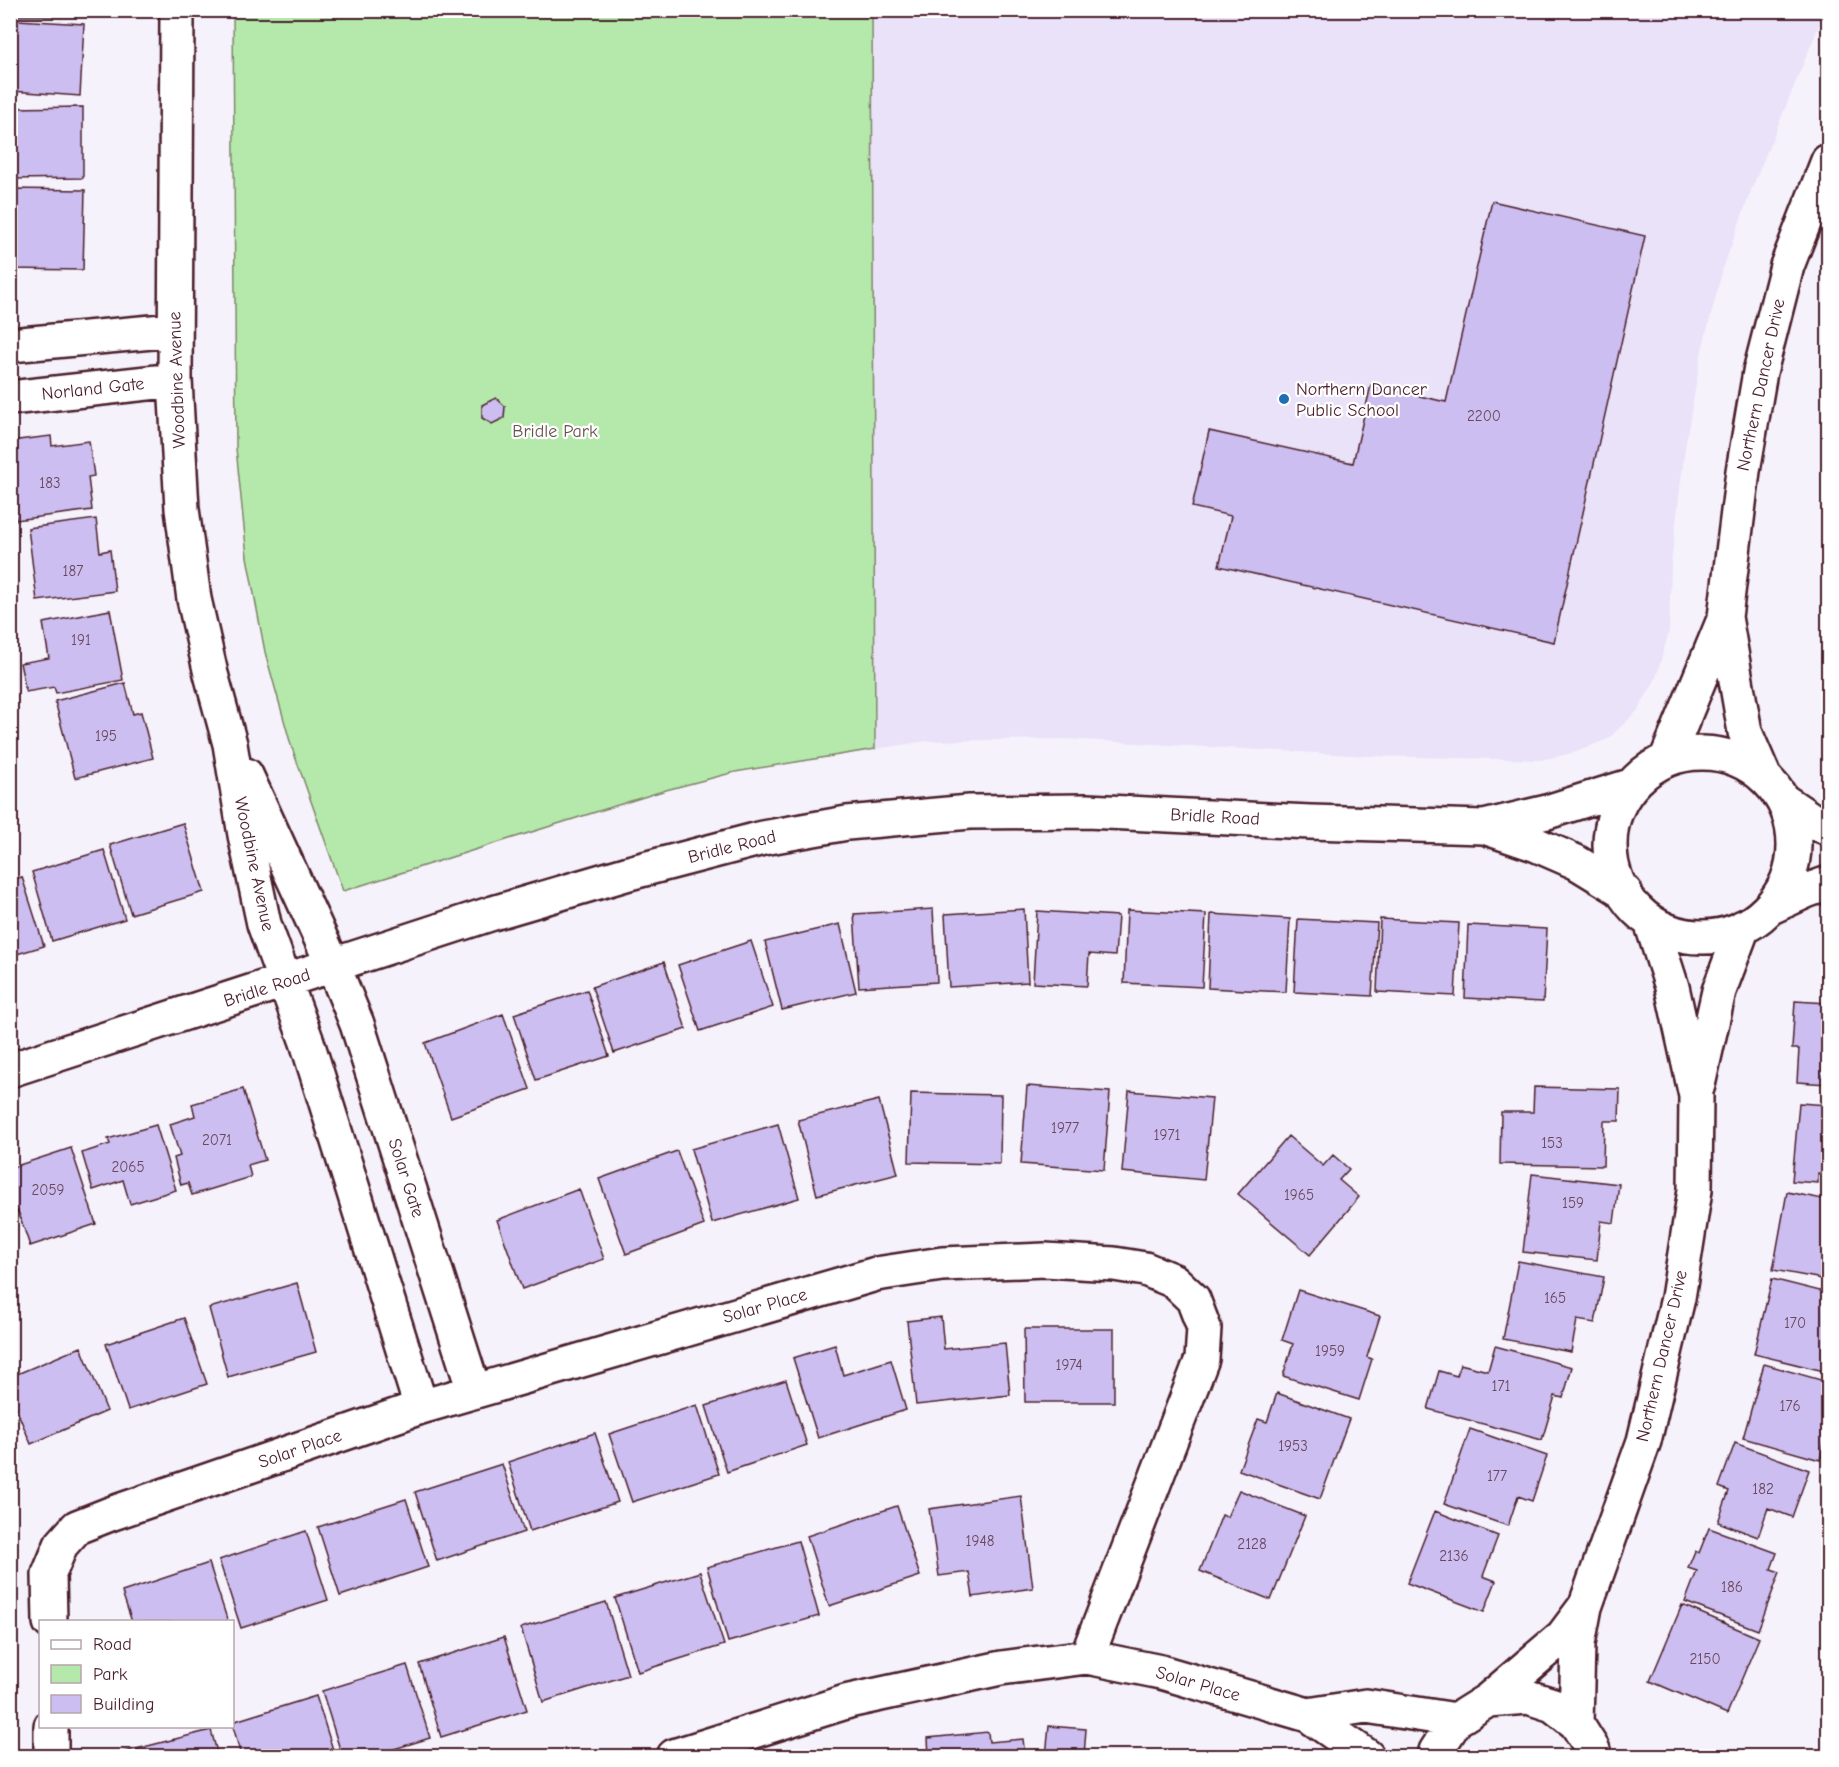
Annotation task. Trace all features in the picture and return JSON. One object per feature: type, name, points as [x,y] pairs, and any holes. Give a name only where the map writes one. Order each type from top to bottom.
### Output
[{"type":"street","name":"Woodbine Avenue","points":[[177,10],[174,330],[182,509],[194,599],[230,744],[245,835],[264,924],[285,982]]},
{"type":"street","name":"Northern Dancer Drive","points":[[1667,758],[1725,617],[1743,471],[1760,372],[1787,266],[1828,161]]},
{"type":"street","points":[[10,345],[174,330]]},
{"type":"street","name":"Norland Gate","points":[[10,398],[175,380]]},
{"type":"street","name":"Northern Dancer Drive","points":[[1725,617],[1745,732],[1764,776]]},
{"type":"street","name":"Woodbine Avenue","points":[[230,744],[274,833],[333,965]]},
{"type":"street","points":[[1828,828],[1818,824],[1784,801],[1764,776],[1741,761],[1710,752],[1667,758],[1630,786],[1611,826],[1609,843],[1614,874],[1634,908],[1652,925],[1689,937],[1720,936],[1743,927],[1769,908],[1828,883]]},
{"type":"street","name":"Bridle Road","points":[[10,1070],[493,913],[629,873],[763,838],[847,823],[970,812],[1087,811],[1484,827],[1547,812],[1630,786]]},
{"type":"street","points":[[1769,908],[1781,893],[1793,855],[1791,820],[1784,801]]},
{"type":"street","name":"Bridle Road","points":[[1484,827],[1537,845],[1576,862],[1624,892]]},
{"type":"street","name":"Northern Dancer Drive","points":[[1652,925],[1672,987],[1696,1096]]},
{"type":"street","name":"Northern Dancer Drive","points":[[1591,1747],[1578,1644],[1585,1607],[1644,1441],[1678,1298],[1695,1190],[1696,1096],[1719,990],[1743,927]]},
{"type":"street","name":"Solar Gate","points":[[333,965],[357,1024],[474,1391]]},
{"type":"street","points":[[285,982],[307,1042],[421,1407]]},
{"type":"street","name":"Solar Place","points":[[50,1620],[49,1574],[61,1545],[77,1527],[110,1514],[421,1407],[876,1274],[942,1264],[1045,1260],[1114,1264],[1145,1269],[1174,1281],[1193,1299],[1204,1328],[1202,1359],[1087,1657]]},
{"type":"street","name":"Northern Dancer Drive","points":[[1456,1720],[1488,1700],[1563,1636],[1585,1607]]},
{"type":"street","name":"Solar Place","points":[[674,1756],[849,1701],[1001,1668],[1087,1657],[1161,1672],[1308,1715],[1367,1756]]},
{"type":"street","points":[[1488,1700],[1528,1697],[1553,1705],[1591,1747]]},
{"type":"street","name":"Solar Place","points":[[1308,1715],[1366,1706],[1456,1720]]},
{"type":"street","points":[[1435,1756],[1436,1750],[1456,1720]]},
{"type":"street","points":[[51,1728],[51,1756]]},
{"type":"shaded area","name":"Northern Dancer Public School","points":[[872,11],[1825,11],[1752,188],[1723,268],[1702,350],[1685,447],[1671,564],[1669,631],[1656,678],[1638,710],[1608,739],[1573,753],[1540,760],[1369,756],[1066,739],[927,741],[875,749]]},
{"type":"green space","name":"Bridle Park","points":[[233,11],[872,11],[875,749],[735,772],[666,790],[343,891],[291,745],[265,652],[247,557],[236,448]]},
{"type":"building","points":[[14,10],[86,10],[86,16],[14,16]]},
{"type":"building","points":[[17,20],[84,24],[80,96],[12,91]]},
{"type":"building","points":[[83,107],[83,178],[12,179],[11,108]]},
{"type":"building","points":[[10,189],[85,190],[83,270],[10,269]]},
{"type":"building","points":[[1492,201],[1645,236],[1554,642],[1219,566],[1231,516],[1192,507],[1209,431],[1353,463],[1371,385],[1446,402]]},
{"type":"building","points":[[496,398],[505,406],[504,418],[492,424],[482,418],[482,405]]},
{"type":"building","points":[[51,436],[52,446],[89,441],[94,476],[88,477],[92,510],[16,520],[10,490],[10,441]]},
{"type":"building","points":[[96,519],[100,552],[110,550],[115,591],[37,601],[28,528]]},
{"type":"building","points":[[1828,548],[1828,578],[1826,578]]},
{"type":"building","points":[[110,610],[123,680],[56,693],[54,687],[26,692],[20,663],[49,658],[43,623]]},
{"type":"building","points":[[125,683],[133,714],[141,712],[153,758],[75,778],[55,701]]},
{"type":"building","points":[[183,823],[204,892],[131,914],[110,845]]},
{"type":"building","points":[[104,850],[125,919],[52,941],[32,872]]},
{"type":"building","points":[[22,877],[44,946],[10,956],[10,880]]},
{"type":"building","points":[[933,909],[937,982],[859,987],[854,914]]},
{"type":"building","points":[[1024,909],[1028,982],[949,987],[945,914]]},
{"type":"building","points":[[1127,910],[1206,914],[1202,987],[1124,983]]},
{"type":"building","points":[[1037,911],[1118,916],[1115,956],[1089,954],[1087,986],[1033,983]]},
{"type":"building","points":[[1211,914],[1290,919],[1286,992],[1208,988]]},
{"type":"building","points":[[1298,919],[1377,923],[1372,996],[1294,992]]},
{"type":"building","points":[[1380,919],[1459,923],[1455,996],[1377,992]]},
{"type":"building","points":[[840,924],[856,992],[782,1010],[765,942]]},
{"type":"building","points":[[1468,925],[1547,929],[1543,1002],[1465,998]]},
{"type":"building","points":[[751,941],[773,1007],[700,1031],[678,965]]},
{"type":"building","points":[[664,962],[686,1029],[614,1053],[592,987]]},
{"type":"building","points":[[587,990],[609,1056],[536,1080],[514,1014]]},
{"type":"building","points":[[1795,1001],[1828,1003],[1828,1084],[1797,1082],[1799,1049],[1792,1049]]},
{"type":"building","points":[[503,1014],[530,1089],[451,1117],[425,1043]]},
{"type":"building","points":[[1027,1086],[1110,1092],[1104,1170],[1021,1164]]},
{"type":"building","points":[[1534,1087],[1620,1089],[1619,1121],[1604,1121],[1603,1166],[1500,1164],[1501,1112],[1533,1112]]},
{"type":"building","points":[[243,1089],[265,1160],[248,1165],[251,1177],[192,1195],[188,1183],[181,1185],[174,1158],[180,1156],[170,1124],[195,1116],[192,1104]]},
{"type":"building","points":[[1129,1091],[1212,1098],[1204,1180],[1122,1172]]},
{"type":"building","points":[[911,1093],[1001,1095],[1000,1164],[909,1162]]},
{"type":"building","points":[[879,1100],[898,1174],[817,1195],[798,1120]]},
{"type":"building","points":[[1799,1103],[1828,1105],[1828,1174],[1818,1173],[1818,1183],[1792,1181]]},
{"type":"building","points":[[778,1124],[799,1198],[712,1223],[691,1149]]},
{"type":"building","points":[[156,1125],[176,1190],[130,1204],[123,1180],[93,1190],[82,1153],[110,1144],[108,1139]]},
{"type":"building","points":[[1288,1136],[1323,1166],[1333,1155],[1349,1169],[1339,1180],[1359,1197],[1310,1255],[1238,1194]]},
{"type":"building","points":[[71,1148],[96,1224],[30,1246],[18,1211],[10,1214],[10,1168]]},
{"type":"building","points":[[677,1151],[704,1225],[626,1254],[599,1179]]},
{"type":"building","points":[[1532,1174],[1619,1184],[1614,1223],[1601,1221],[1597,1260],[1523,1252]]},
{"type":"building","points":[[579,1189],[604,1259],[522,1289],[497,1220]]},
{"type":"building","points":[[1787,1192],[1828,1200],[1828,1280],[1773,1270]]},
{"type":"building","points":[[10,1234],[15,1250],[10,1251]]},
{"type":"building","points":[[1518,1261],[1604,1277],[1595,1323],[1577,1320],[1571,1352],[1503,1339]]},
{"type":"building","points":[[1772,1279],[1828,1293],[1828,1372],[1754,1354]]},
{"type":"building","points":[[297,1283],[316,1352],[228,1377],[209,1308]]},
{"type":"building","points":[[1298,1290],[1380,1316],[1367,1357],[1372,1359],[1359,1400],[1283,1376],[1293,1344],[1282,1340]]},
{"type":"building","points":[[941,1317],[944,1349],[1005,1343],[1010,1395],[916,1405],[907,1321]]},
{"type":"building","points":[[184,1318],[207,1384],[128,1410],[106,1344]]},
{"type":"building","points":[[1024,1329],[1114,1329],[1114,1402],[1025,1402]]},
{"type":"building","points":[[835,1345],[843,1375],[891,1360],[906,1410],[818,1438],[793,1358]]},
{"type":"building","points":[[1495,1346],[1572,1367],[1563,1398],[1555,1396],[1542,1440],[1428,1409],[1439,1371],[1457,1376],[1460,1364],[1488,1371]]},
{"type":"building","points":[[81,1347],[107,1411],[31,1444],[10,1394],[10,1377]]},
{"type":"building","points":[[1764,1364],[1828,1382],[1828,1430],[1820,1460],[1743,1438]]},
{"type":"building","points":[[786,1380],[807,1445],[727,1472],[706,1406]]},
{"type":"building","points":[[1277,1393],[1349,1419],[1320,1499],[1239,1470],[1258,1419],[1267,1422]]},
{"type":"building","points":[[697,1405],[719,1474],[632,1502],[609,1434]]},
{"type":"building","points":[[1470,1429],[1547,1456],[1532,1501],[1518,1496],[1508,1526],[1444,1504]]},
{"type":"building","points":[[595,1433],[618,1502],[530,1531],[508,1462]]},
{"type":"building","points":[[1735,1443],[1809,1470],[1792,1517],[1768,1508],[1758,1537],[1718,1522],[1729,1491],[1719,1487]]},
{"type":"building","points":[[502,1464],[524,1532],[437,1561],[415,1492]]},
{"type":"building","points":[[1239,1490],[1305,1516],[1271,1600],[1200,1571],[1222,1515],[1227,1517]]},
{"type":"building","points":[[1021,1496],[1033,1588],[973,1597],[969,1572],[939,1576],[929,1509]]},
{"type":"building","points":[[406,1499],[428,1567],[340,1596],[318,1527]]},
{"type":"building","points":[[897,1506],[920,1576],[829,1606],[807,1536]]},
{"type":"building","points":[[1435,1511],[1498,1536],[1483,1576],[1496,1581],[1484,1612],[1407,1583]]},
{"type":"building","points":[[1709,1528],[1777,1553],[1771,1569],[1780,1572],[1758,1630],[1685,1602],[1697,1571],[1688,1568],[1695,1551],[1699,1553]]},
{"type":"building","points":[[306,1531],[328,1600],[241,1628],[219,1560]]},
{"type":"building","points":[[798,1541],[819,1616],[728,1642],[707,1567]]},
{"type":"building","points":[[209,1563],[227,1620],[131,1620],[122,1592]]},
{"type":"building","points":[[700,1572],[724,1645],[638,1672],[615,1598]]},
{"type":"building","points":[[606,1602],[628,1675],[543,1702],[521,1628]]},
{"type":"building","points":[[1682,1605],[1759,1638],[1727,1714],[1650,1681]]},
{"type":"building","points":[[504,1637],[527,1710],[441,1737],[419,1664]]},
{"type":"building","points":[[407,1665],[430,1738],[371,1756],[342,1756],[322,1691]]},
{"type":"building","points":[[316,1696],[335,1756],[241,1756],[234,1721]]},
{"type":"building","points":[[1049,1726],[1086,1729],[1084,1756],[1046,1756]]},
{"type":"building","points":[[211,1730],[218,1756],[126,1756],[124,1752]]},
{"type":"building","points":[[988,1732],[989,1742],[1023,1739],[1025,1756],[929,1756],[928,1738]]},
{"type":"place","name":"Northern Dancer Public School","points":[[1284,399]]}]
